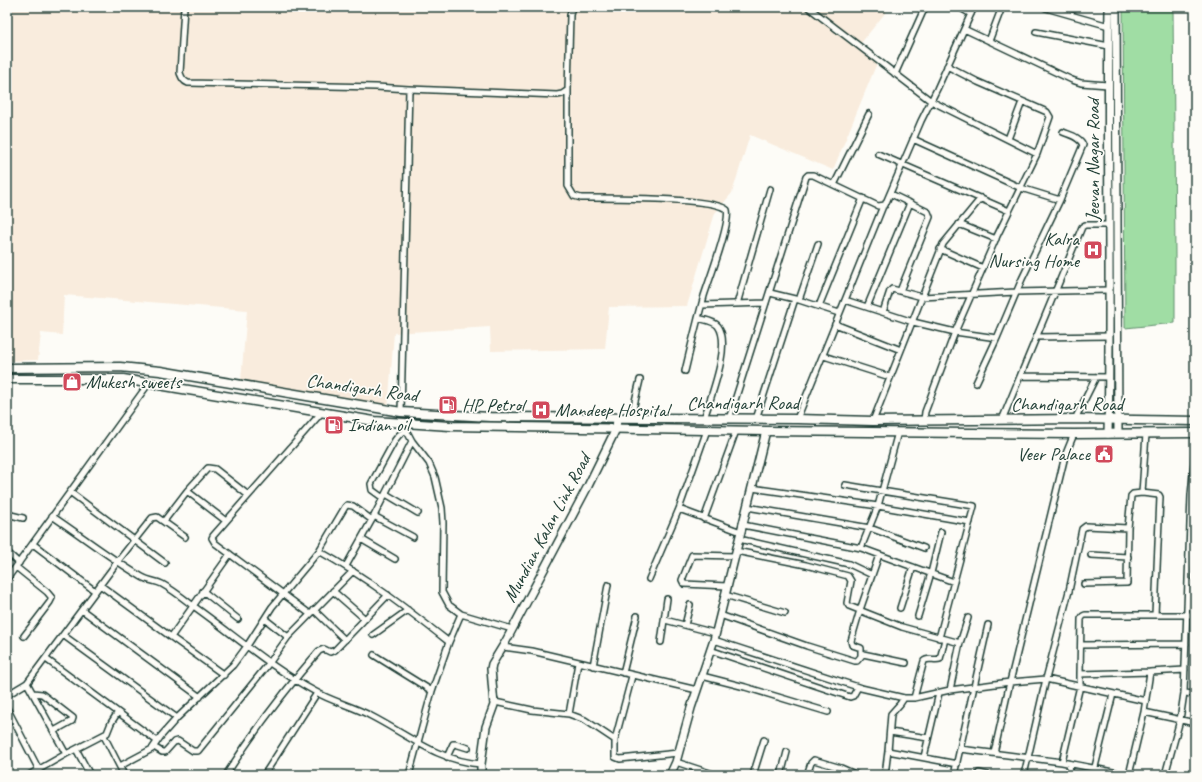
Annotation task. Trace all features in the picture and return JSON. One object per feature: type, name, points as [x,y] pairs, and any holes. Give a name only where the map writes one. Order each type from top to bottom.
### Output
[{"type":"main road","name":"Chandigarh Road","points":[[7,368],[120,367],[160,371],[401,412],[490,417],[873,420],[1075,419],[1195,421]]},
{"type":"main road","name":"Chandigarh Road","points":[[7,380],[123,379],[405,427],[450,426],[736,431],[1074,434],[1195,433]]},
{"type":"street","points":[[184,7],[180,73],[184,82],[376,87],[557,95],[568,90]]},
{"type":"street","points":[[572,7],[570,14],[568,90],[568,186],[574,196],[581,198],[682,200],[718,205],[726,208],[728,213],[724,233],[698,318],[685,371]]},
{"type":"street","points":[[808,7],[931,101],[1037,154]]},
{"type":"street","points":[[895,74],[925,7]]},
{"type":"street","points":[[959,7],[971,14]]},
{"type":"street","points":[[797,419],[824,356],[839,313],[883,206],[887,203],[913,138],[948,66],[974,7]]},
{"type":"street","points":[[989,41],[1002,7]]},
{"type":"street","name":"Jeevan Nagar Road","points":[[1108,434],[1109,7]]},
{"type":"street","name":"Jeevan Nagar Road","points":[[1116,7],[1118,433]]},
{"type":"street","points":[[1046,8],[1109,26]]},
{"type":"street","points":[[964,29],[1072,80],[1081,83],[1108,85]]},
{"type":"street","points":[[1036,32],[1109,46]]},
{"type":"street","points":[[924,420],[925,412],[955,332],[996,239],[1037,154],[1050,120],[1050,115],[1046,112],[978,82],[948,66]]},
{"type":"street","points":[[401,412],[409,89]]},
{"type":"street","points":[[1008,139],[1022,102]]},
{"type":"street","points":[[834,185],[869,114]]},
{"type":"street","points":[[976,383],[1016,292],[1060,200],[1083,145],[1082,141],[1063,132]]},
{"type":"street","points":[[913,138],[1020,188],[1060,200]]},
{"type":"street","points":[[878,154],[1009,211]]},
{"type":"street","points":[[729,419],[770,293],[780,254],[806,177],[808,175],[813,175],[878,206],[883,206]]},
{"type":"street","points":[[738,304],[770,189]]},
{"type":"street","points":[[890,194],[928,212],[930,217],[900,292]]},
{"type":"street","points":[[819,306],[863,198]]},
{"type":"street","points":[[873,420],[913,322],[940,249],[945,240],[981,198]]},
{"type":"street","points":[[867,307],[910,203]]},
{"type":"street","points":[[959,224],[996,239]]},
{"type":"street","points":[[1002,420],[1083,226],[1109,226]]},
{"type":"street","points":[[756,419],[797,299],[818,244]]},
{"type":"street","points":[[940,249],[984,268]]},
{"type":"street","points":[[883,312],[891,290],[922,297],[1056,290],[1109,290]]},
{"type":"street","points":[[770,293],[797,299],[839,313]]},
{"type":"street","points":[[845,300],[913,322],[955,332],[997,338]]},
{"type":"street","points":[[702,305],[766,303]]},
{"type":"street","points":[[698,318],[718,326],[723,347],[720,365],[704,419]]},
{"type":"street","points":[[835,324],[901,350]]},
{"type":"street","points":[[1036,337],[1109,336]]},
{"type":"street","points":[[824,356],[890,377]]},
{"type":"street","points":[[1021,376],[1109,377]]},
{"type":"street","points":[[1075,419],[1096,377]]},
{"type":"street","points":[[631,418],[640,380]]},
{"type":"street","points":[[7,579],[149,383]]},
{"type":"street","points":[[322,412],[212,538],[215,543],[283,593],[312,612],[345,640]]},
{"type":"street","points":[[616,429],[617,418]]},
{"type":"street","points":[[418,513],[372,490],[371,484],[395,440],[405,427],[412,441],[426,459],[435,476],[443,523],[442,592],[449,606],[461,614],[512,629]]},
{"type":"street","name":"Mundian Kalan Link Road","points":[[495,702],[491,666],[505,644],[588,486],[616,429]]},
{"type":"street","points":[[649,579],[679,509],[707,430]]},
{"type":"street","points":[[704,519],[736,431]]},
{"type":"street","points":[[670,775],[676,762],[691,708],[715,636],[766,431]]},
{"type":"street","points":[[861,548],[878,506],[898,432]]},
{"type":"street","points":[[1165,775],[1180,720],[1184,693],[1186,615],[1195,433]]},
{"type":"street","points":[[994,753],[1065,456],[1074,434]]},
{"type":"street","points":[[1142,493],[1146,434]]},
{"type":"street","points":[[346,566],[385,496],[412,441]]},
{"type":"street","points":[[164,521],[187,490],[208,468],[211,468],[248,495]]},
{"type":"street","points":[[845,485],[973,505],[974,507],[939,638]]},
{"type":"street","points":[[752,488],[878,506],[970,522]]},
{"type":"street","points":[[187,490],[226,521]]},
{"type":"street","points":[[70,492],[165,563]]},
{"type":"street","points":[[1084,584],[1126,584],[1131,496],[1133,494],[1142,493],[1159,495],[1155,615]]},
{"type":"street","points":[[120,766],[149,752],[177,718],[224,675],[247,646],[283,593],[319,551],[343,509],[347,505],[353,506],[373,518],[413,537]]},
{"type":"street","points":[[747,506],[870,528],[924,548]]},
{"type":"street","points":[[679,509],[741,532],[849,564],[872,575]]},
{"type":"street","points":[[7,514],[23,518]]},
{"type":"street","points":[[52,516],[144,578],[164,585],[295,680],[317,693],[370,715],[417,743],[447,756],[468,763],[481,764]]},
{"type":"street","points":[[7,695],[27,682],[100,584],[152,518],[157,517],[164,521],[185,537]]},
{"type":"street","points":[[1024,775],[1046,679],[1069,591],[1082,529],[1086,526],[1128,528]]},
{"type":"street","points":[[741,532],[861,548],[954,582]]},
{"type":"street","points":[[918,616],[941,532]]},
{"type":"street","points":[[362,539],[395,559]]},
{"type":"street","points":[[33,544],[95,591]]},
{"type":"street","points":[[319,551],[346,566],[388,595],[449,642]]},
{"type":"street","points":[[7,552],[17,565],[52,598],[24,636]]},
{"type":"street","points":[[727,586],[684,584],[682,580],[691,556],[693,554],[735,553],[806,565],[848,576],[851,581],[847,604],[849,606],[902,627],[960,643]]},
{"type":"street","points":[[171,637],[230,554]]},
{"type":"street","points":[[720,616],[807,646],[855,661],[858,660],[862,655],[861,648],[852,645],[850,642],[879,555]]},
{"type":"street","points":[[1091,556],[1128,556]]},
{"type":"street","points":[[900,608],[913,567]]},
{"type":"street","points":[[154,747],[162,752],[165,752],[174,742],[178,741],[193,751],[198,751],[270,662],[288,637],[353,571]]},
{"type":"street","points":[[1188,583],[1195,583]]},
{"type":"street","points":[[100,584],[224,675]]},
{"type":"street","points":[[593,666],[608,584]]},
{"type":"street","points":[[203,591],[238,619]]},
{"type":"street","points":[[334,591],[365,619]]},
{"type":"street","points":[[226,775],[260,724],[319,651],[324,649],[332,652],[388,595]]},
{"type":"street","points":[[725,595],[785,613]]},
{"type":"street","points":[[661,642],[667,600]]},
{"type":"street","points":[[685,625],[690,605]]},
{"type":"street","points":[[82,610],[200,697]]},
{"type":"street","points":[[373,635],[408,610]]},
{"type":"street","points":[[409,775],[432,691],[449,642],[461,614]]},
{"type":"street","points":[[1062,762],[1080,686],[1081,619],[1084,616],[1195,615]]},
{"type":"street","points":[[623,673],[637,616]]},
{"type":"street","points":[[950,690],[960,643],[968,618]]},
{"type":"street","points":[[264,619],[288,637]]},
{"type":"street","points":[[664,620],[685,625],[858,687],[904,698],[914,698],[950,690],[1046,679],[1146,701]]},
{"type":"street","points":[[954,775],[988,625]]},
{"type":"street","points":[[63,635],[177,718]]},
{"type":"street","points":[[914,698],[924,660],[940,659],[945,639]]},
{"type":"street","points":[[505,644],[632,676],[697,690]]},
{"type":"street","points":[[1081,645],[1186,644]]},
{"type":"street","points":[[710,650],[850,697],[854,696],[858,687]]},
{"type":"street","points":[[374,655],[432,691]]},
{"type":"street","points":[[862,655],[906,663]]},
{"type":"street","points":[[46,658],[157,741]]},
{"type":"street","points":[[569,714],[578,663]]},
{"type":"street","points":[[1080,674],[1185,670]]},
{"type":"street","points":[[960,749],[1062,762],[1128,775],[1144,712],[1150,672]]},
{"type":"street","points":[[632,676],[615,740],[616,758],[678,753]]},
{"type":"street","points":[[702,676],[745,687],[828,712]]},
{"type":"street","points":[[27,682],[66,754]]},
{"type":"street","points":[[33,693],[42,694],[73,718],[72,721],[54,731]]},
{"type":"street","points":[[264,775],[317,693]]},
{"type":"street","points":[[924,757],[939,693]]},
{"type":"street","points":[[1184,693],[1195,694]]},
{"type":"street","points":[[1093,775],[1112,694]]},
{"type":"street","points":[[885,775],[891,714],[904,698]]},
{"type":"street","points":[[481,775],[486,727],[495,702],[532,710],[569,714],[585,720],[615,740]]},
{"type":"street","points":[[7,708],[39,770]]},
{"type":"street","points":[[29,775],[66,754],[104,736],[109,730],[111,723],[118,712]]},
{"type":"street","points":[[1144,712],[1195,723]]},
{"type":"street","points":[[890,732],[928,738]]},
{"type":"street","points":[[104,736],[124,775]]},
{"type":"street","points":[[753,775],[764,740]]},
{"type":"street","points":[[447,756],[453,744],[468,748]]},
{"type":"street","points":[[76,749],[90,775]]},
{"type":"street","points":[[888,751],[957,764]]},
{"type":"street","points":[[781,775],[787,752]]},
{"type":"street","points":[[807,775],[811,762],[814,760],[841,768],[857,775]]},
{"type":"street","points":[[676,762],[716,775]]},
{"type":"street","points":[[1068,775],[1070,764]]},
{"type":"street","points":[[979,773],[988,775]]},
{"type":"shaded area","points":[[7,7],[890,7],[857,48],[877,63],[833,170],[750,135],[732,193],[715,213],[687,306],[609,307],[605,349],[491,351],[490,327],[394,333],[388,409],[241,381],[247,310],[64,295],[62,335],[41,333],[38,360],[7,361]]},
{"type":"green space","points":[[1123,8],[1173,8],[1175,255],[1175,323],[1125,328]]},
{"type":"place","name":"Kalra Nursing Home","points":[[1093,250]]},
{"type":"place","name":"Mukesh sweets","points":[[72,382]]},
{"type":"place","name":"HP Petrol","points":[[448,405]]},
{"type":"place","name":"Mandeep Hospital","points":[[541,410]]},
{"type":"place","name":"Indian oil","points":[[334,425]]},
{"type":"place","name":"Veer Palace","points":[[1104,454]]}]
